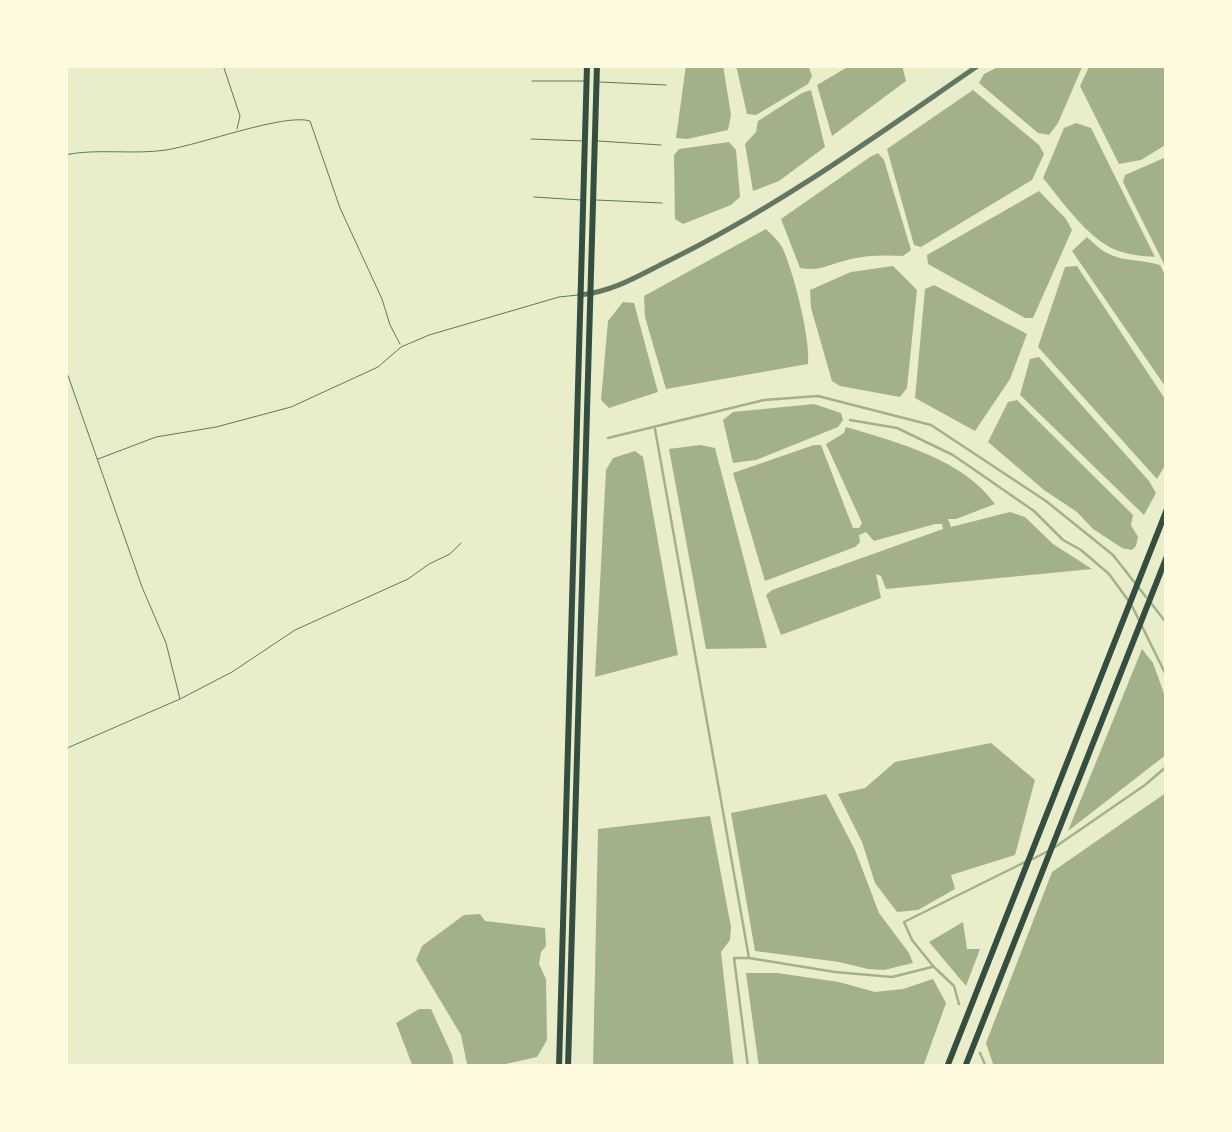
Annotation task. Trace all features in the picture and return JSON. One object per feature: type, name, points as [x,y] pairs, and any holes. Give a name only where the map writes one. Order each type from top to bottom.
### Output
[{"type":"main road","points":[[568,1067],[588,65]]},
{"type":"main road","points":[[559,1067],[585,295],[593,200],[597,65]]},
{"type":"main road","points":[[947,1067],[1167,509]]},
{"type":"main road","points":[[965,1067],[1167,556]]},
{"type":"street","points":[[585,295],[609,290],[770,207],[980,65]]},
{"type":"lane","points":[[223,65],[240,116],[236,132]]},
{"type":"lane","points":[[532,80],[587,81]]},
{"type":"lane","points":[[597,82],[666,84]]},
{"type":"lane","points":[[65,155],[189,146],[305,118],[310,121],[340,208],[401,347]]},
{"type":"lane","points":[[531,139],[585,141]]},
{"type":"lane","points":[[595,141],[661,145]]},
{"type":"lane","points":[[534,197],[583,200]]},
{"type":"lane","points":[[593,200],[662,203]]},
{"type":"lane","points":[[98,459],[156,437],[216,427],[292,407],[378,366],[401,347],[448,328],[559,297],[585,295]]},
{"type":"lane","points":[[65,367],[142,588],[166,643],[180,700]]},
{"type":"lane","points":[[65,749],[180,700],[232,672],[295,630],[408,578],[450,554],[461,543]]},
{"type":"shaded area","points":[[686,65],[723,65],[731,115],[728,130],[676,138]]},
{"type":"shaded area","points":[[736,65],[808,65],[812,76],[808,84],[756,115],[747,114]]},
{"type":"shaded area","points":[[851,65],[902,65],[906,81],[832,136],[817,85]]},
{"type":"shaded area","points":[[1002,65],[1083,65],[1049,135],[1038,133],[979,83],[984,74]]},
{"type":"shaded area","points":[[1090,65],[1166,65],[1167,144],[1141,160],[1119,164],[1080,86]]},
{"type":"shaded area","points":[[811,90],[825,147],[779,181],[753,191],[745,144],[756,132],[758,121]]},
{"type":"shaded area","points":[[973,90],[1039,145],[1044,154],[1032,180],[921,247],[914,245],[887,149]]},
{"type":"shaded area","points":[[1076,123],[1091,128],[1155,257],[1126,253],[1106,245],[1076,218],[1043,178],[1064,128]]},
{"type":"shaded area","points":[[729,142],[736,150],[740,197],[731,205],[683,224],[675,219],[674,155],[679,149]]},
{"type":"shaded area","points":[[878,153],[884,160],[911,250],[903,256],[863,257],[820,268],[800,268],[781,219]]},
{"type":"shaded area","points":[[1164,158],[1167,270],[1123,182],[1125,175]]},
{"type":"shaded area","points":[[1039,191],[1072,230],[1033,318],[1025,318],[928,264],[927,255]]},
{"type":"shaded area","points":[[766,229],[782,247],[791,271],[804,322],[808,364],[666,389],[645,317],[644,296]]},
{"type":"shaded area","points":[[1087,237],[1113,256],[1160,265],[1167,279],[1167,389],[1072,251]]},
{"type":"shaded area","points":[[893,266],[917,290],[907,388],[900,397],[840,386],[832,381],[811,308],[810,290],[851,272]]},
{"type":"shaded area","points":[[1077,266],[1167,402],[1167,462],[1157,479],[1038,347],[1065,267]]},
{"type":"shaded area","points":[[934,285],[1027,334],[1010,379],[975,431],[915,398],[925,289]]},
{"type":"shaded area","points":[[623,302],[634,303],[658,392],[609,408],[601,400],[608,321]]},
{"type":"shaded area","points":[[1039,357],[1149,481],[1156,493],[1144,515],[1020,395],[1030,359]]},
{"type":"shaded area","points":[[1017,400],[1133,515],[1131,525],[1138,537],[1132,550],[1093,529],[988,442],[1008,402]]},
{"type":"shaded area","points":[[814,404],[841,413],[843,420],[838,427],[756,460],[733,463],[723,420],[733,412]]},
{"type":"shaded area","points":[[846,427],[907,446],[947,464],[981,488],[995,504],[948,519],[951,527],[1010,512],[1025,517],[1053,544],[1092,569],[886,589],[881,576],[876,574],[881,598],[781,635],[766,595],[772,590],[943,529],[942,524],[935,524],[874,541],[866,532],[859,535],[860,542],[855,547],[765,581],[733,473],[821,445],[853,528],[859,528],[862,523],[826,444],[844,433]]},
{"type":"shaded area","points":[[700,445],[715,448],[767,648],[706,649],[669,449]]},
{"type":"shaded area","points":[[635,451],[643,457],[678,655],[595,677],[606,470],[613,458]]},
{"type":"shaded area","points":[[1142,649],[1153,663],[1167,702],[1167,754],[1068,831]]},
{"type":"shaded area","points":[[991,743],[1035,780],[1015,855],[951,875],[955,889],[918,910],[897,912],[875,883],[862,842],[838,794],[865,788],[895,762]]},
{"type":"shaded area","points":[[1167,792],[1167,1067],[994,1067],[986,1043],[1052,872]]},
{"type":"shaded area","points":[[826,794],[855,850],[879,913],[913,963],[884,970],[868,969],[755,951],[731,813]]},
{"type":"shaded area","points":[[710,816],[731,927],[730,940],[721,952],[734,1067],[593,1067],[598,829]]},
{"type":"shaded area","points":[[480,914],[485,921],[545,928],[546,946],[539,964],[546,979],[547,1040],[537,1057],[492,1067],[470,1067],[461,1035],[416,960],[422,946],[464,915]]},
{"type":"shaded area","points":[[963,922],[967,949],[980,949],[966,986],[929,942]]},
{"type":"shaded area","points":[[746,973],[839,982],[875,992],[903,989],[933,979],[946,1003],[923,1067],[759,1067]]},
{"type":"shaded area","points":[[419,1009],[431,1009],[454,1067],[413,1067],[396,1023]]},
{"type":"waterway","points":[[608,438],[764,400],[818,396],[931,425],[1046,501],[1113,555],[1146,597]]},
{"type":"waterway","points":[[850,420],[897,428],[953,455],[1034,511],[1063,540],[1109,574],[1128,600]]},
{"type":"waterway","points":[[655,429],[749,958]]},
{"type":"waterway","points":[[1151,603],[1167,624]]},
{"type":"waterway","points":[[1132,606],[1167,677]]},
{"type":"waterway","points":[[1055,847],[1167,766]]},
{"type":"waterway","points":[[1033,859],[1048,851]]},
{"type":"waterway","points":[[959,1004],[954,986],[912,940],[904,922],[1025,862]]},
{"type":"waterway","points":[[748,1067],[734,958],[892,977],[932,967]]},
{"type":"waterway","points":[[980,1053],[986,1067]]}]
